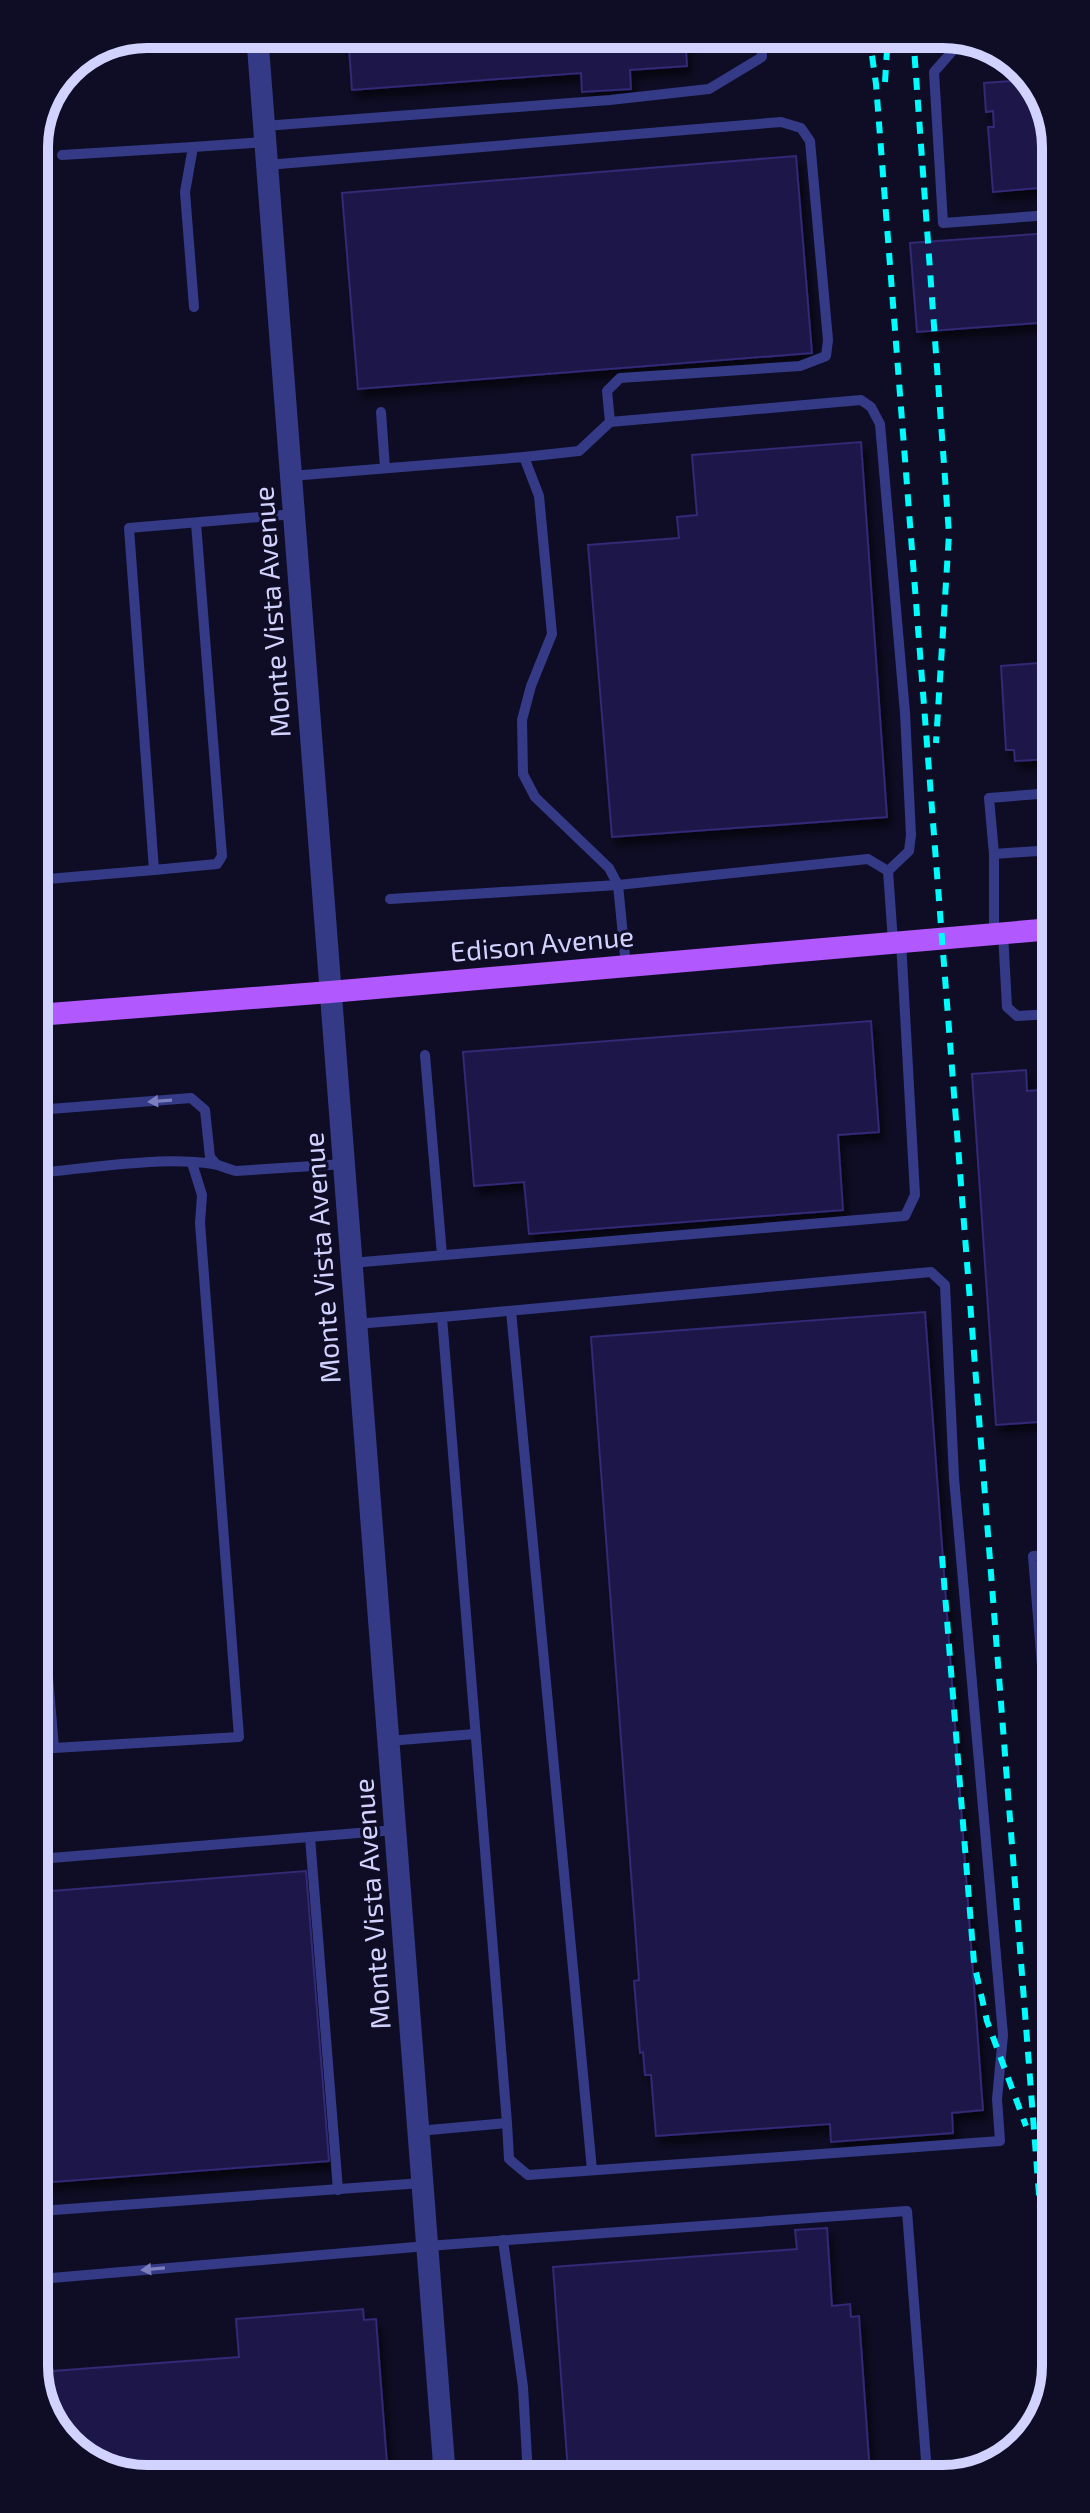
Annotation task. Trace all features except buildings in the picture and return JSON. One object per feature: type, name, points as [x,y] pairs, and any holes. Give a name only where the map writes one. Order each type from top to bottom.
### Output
[{"type":"main road","name":"Edison Avenue","points":[[48,1014],[1042,930]]},
{"type":"street","name":"Monte Vista Avenue","points":[[258,48],[444,2465]]},
{"type":"lane","points":[[265,144],[709,89],[762,57],[762,48]]},
{"type":"lane","points":[[954,49],[934,72],[943,223],[1042,216]]},
{"type":"lane","points":[[62,155],[781,122],[801,128],[810,141],[828,340],[826,356],[800,366],[620,378],[607,391],[610,422]]},
{"type":"lane","points":[[193,147],[185,192],[194,307]]},
{"type":"lane","points":[[291,476],[579,451],[610,422],[861,400],[871,407],[880,424],[905,713],[911,835],[909,851],[888,871]]},
{"type":"lane","points":[[381,412],[385,468]]},
{"type":"lane","points":[[524,457],[539,496],[552,634],[531,686],[522,720],[523,774],[535,797],[609,868],[618,885],[626,966]]},
{"type":"lane","points":[[154,870],[129,528],[294,514]]},
{"type":"lane","points":[[48,879],[217,864],[222,856],[196,523]]},
{"type":"lane","points":[[1042,794],[989,798],[998,934],[1007,1007],[1017,1016],[1042,1015]]},
{"type":"lane","points":[[994,854],[1042,851]]},
{"type":"lane","points":[[390,899],[618,885],[868,859],[888,871]]},
{"type":"lane","points":[[351,1263],[905,1216],[915,1195],[897,942],[888,871]]},
{"type":"lane","points":[[425,1055],[442,1255]]},
{"type":"lane","points":[[48,1109],[191,1098],[205,1110],[210,1157],[224,1169],[236,1171],[344,1164]]},
{"type":"lane","points":[[48,1172],[162,1163],[216,1164]]},
{"type":"lane","points":[[48,1748],[239,1737],[200,1223],[202,1195],[192,1163]]},
{"type":"lane","points":[[356,1324],[931,1272],[945,1285],[954,1478],[1003,2035],[997,2099],[1000,2141],[528,2175],[509,2159],[442,1317]]},
{"type":"lane","points":[[511,1311],[592,2170]]},
{"type":"lane","points":[[1042,1556],[1033,1556],[1042,1666]]},
{"type":"lane","points":[[48,1677],[54,1748]]},
{"type":"lane","points":[[388,1741],[475,1734]]},
{"type":"lane","points":[[48,1858],[395,1830]]},
{"type":"lane","points":[[310,1837],[338,2190]]},
{"type":"lane","points":[[418,2131],[507,2123]]},
{"type":"lane","points":[[48,2210],[422,2183]]},
{"type":"lane","points":[[48,2278],[503,2240],[907,2211],[926,2465]]},
{"type":"lane","points":[[503,2240],[523,2387],[527,2465]]},
{"type":"railway","points":[[871,48],[1042,2234]]},
{"type":"railway","points":[[885,82],[887,48]]},
{"type":"railway","points":[[914,48],[949,534],[936,743]]},
{"type":"railway","points":[[942,1556],[974,1963],[987,2021],[1026,2126]]}]
